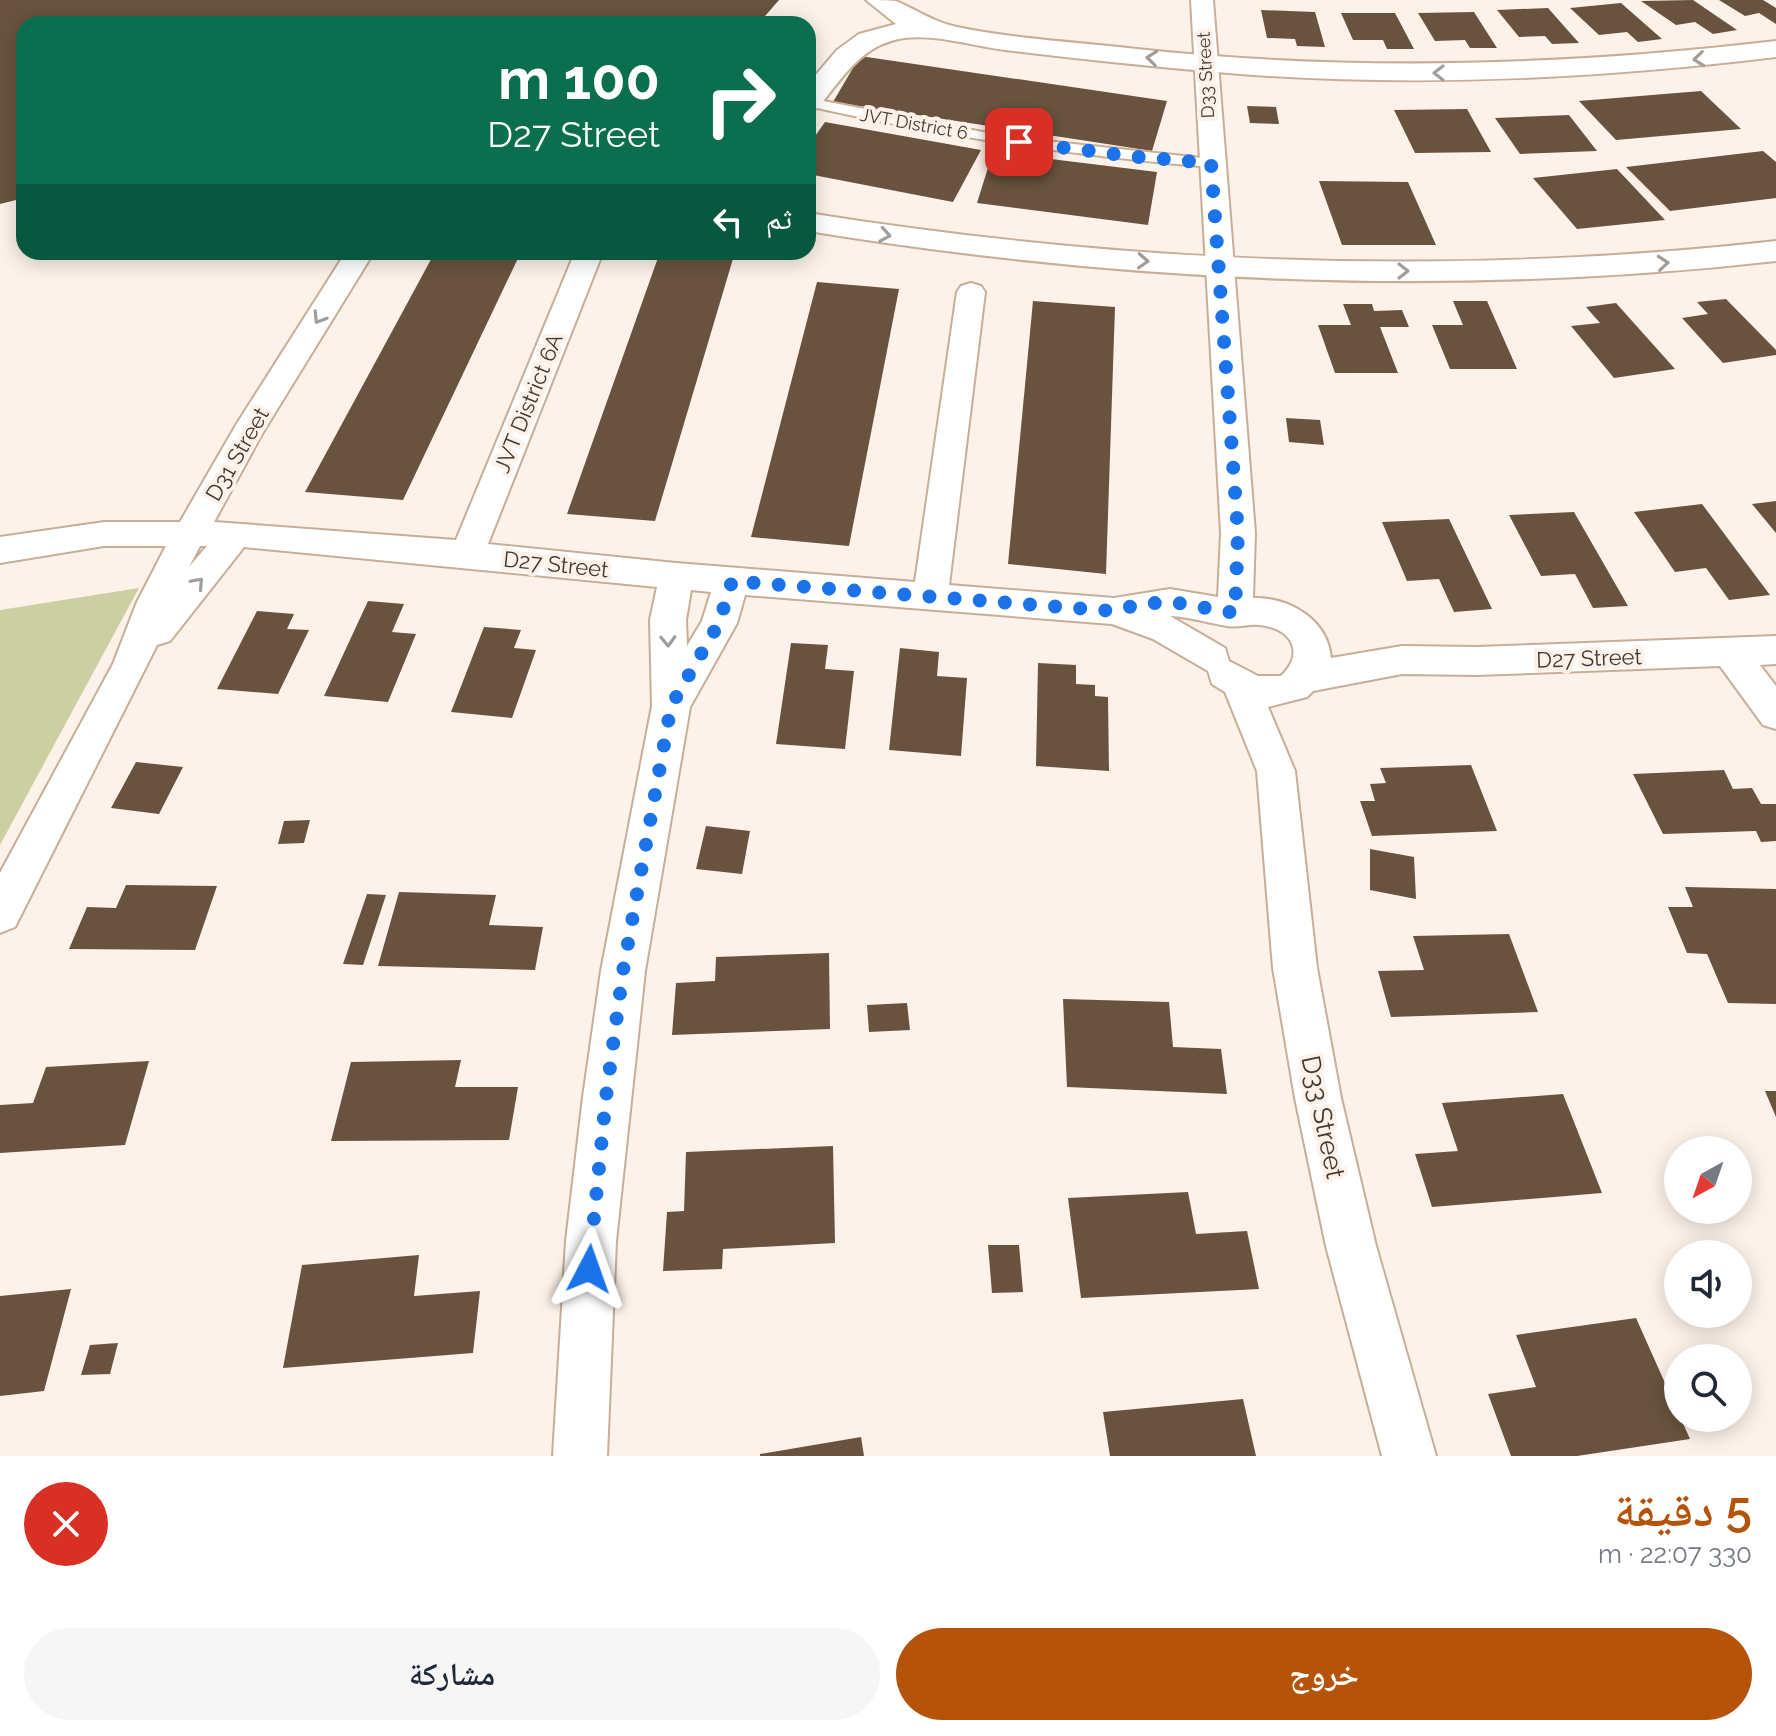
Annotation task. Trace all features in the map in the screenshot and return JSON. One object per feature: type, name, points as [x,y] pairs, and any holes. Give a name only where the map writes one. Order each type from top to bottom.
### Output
[{"type":"street","points":[[846,54],[865,0]]},
{"type":"street","points":[[879,0],[901,16],[928,28],[1047,46],[1205,63],[1363,73],[1509,73],[1648,65],[1776,49]]},
{"type":"street","name":"D33 Street","points":[[1202,0],[1238,533],[1234,614]]},
{"type":"street","points":[[816,92],[846,54],[865,38],[928,28]]},
{"type":"street","points":[[816,223],[973,248],[1218,266],[1387,271],[1542,270],[1638,265],[1776,251]]},
{"type":"street","name":"D31 Street","points":[[0,914],[131,665],[155,602],[191,532],[247,433],[355,260]]},
{"type":"street","name":"JVT District 6A","points":[[467,554],[586,260]]},
{"type":"street","points":[[930,596],[971,292]]},
{"type":"street","name":"D33 Street","points":[[1238,533],[1255,574],[1288,620]]},
{"type":"street","name":"D27 Street","points":[[0,550],[104,534],[236,534],[732,581],[1113,611],[1166,629],[1212,658]]},
{"type":"street","name":"D31 Street","points":[[131,665],[236,534]]},
{"type":"street","points":[[580,1456],[591,1241],[606,1097],[623,971],[671,706],[668,620],[676,576]]},
{"type":"street","points":[[671,706],[719,623],[732,581]]},
{"type":"street","name":"D27 Street","points":[[1113,611],[1141,604],[1172,602],[1234,614]]},
{"type":"street","points":[[1250,610],[1288,620],[1310,641],[1314,651],[1312,670],[1306,679],[1282,691],[1254,689],[1240,684],[1212,658],[1210,637],[1222,619],[1250,610]]},
{"type":"street","name":"D27 Street","points":[[1288,620],[1402,660]]},
{"type":"street","name":"D27 Street","points":[[1306,679],[1402,660],[1477,661],[1776,650]]},
{"type":"street","points":[[1731,654],[1776,714]]},
{"type":"street","name":"D33 Street","points":[[1276,771],[1286,723],[1306,679]]},
{"type":"street","name":"D33 Street","points":[[1240,684],[1276,771],[1295,968],[1318,1098],[1351,1246],[1409,1456]]},
{"type":"lane","name":"JVT District 6","points":[[816,104],[996,139],[1211,163]]},
{"type":"green space","points":[[139,588],[0,845],[0,610]]},
{"type":"building","points":[[0,0],[779,0],[765,16],[16,16],[16,200],[0,204]]},
{"type":"building","points":[[1693,0],[1737,30],[1713,34],[1695,22],[1676,25],[1641,1]]},
{"type":"building","points":[[1719,0],[1763,0],[1776,8],[1776,24],[1759,13],[1745,16]]},
{"type":"building","points":[[1621,3],[1662,39],[1638,42],[1627,32],[1599,35],[1570,8]]},
{"type":"building","points":[[1548,8],[1579,43],[1552,44],[1545,36],[1519,37],[1497,10]]},
{"type":"building","points":[[1261,10],[1315,12],[1325,47],[1297,46],[1295,39],[1267,38]]},
{"type":"building","points":[[1474,12],[1497,48],[1470,48],[1465,40],[1435,41],[1418,13]]},
{"type":"building","points":[[1341,13],[1395,13],[1414,49],[1387,49],[1383,40],[1353,40]]},
{"type":"building","points":[[860,56],[1167,101],[1152,151],[833,102]]},
{"type":"building","points":[[1701,91],[1741,129],[1616,140],[1579,101]]},
{"type":"building","points":[[1247,106],[1276,107],[1279,124],[1250,123]]},
{"type":"building","points":[[1467,109],[1491,152],[1415,153],[1394,110]]},
{"type":"building","points":[[1569,115],[1597,151],[1520,154],[1495,118]]},
{"type":"building","points":[[825,122],[981,150],[953,202],[816,176],[816,135]]},
{"type":"building","points":[[1763,151],[1776,162],[1776,198],[1670,211],[1626,167]]},
{"type":"building","points":[[993,152],[1157,172],[1148,225],[977,203]]},
{"type":"building","points":[[1617,169],[1665,220],[1577,229],[1533,178]]},
{"type":"building","points":[[1319,181],[1408,182],[1436,245],[1342,245]]},
{"type":"building","points":[[431,260],[517,260],[403,500],[305,492]]},
{"type":"building","points":[[657,260],[733,260],[655,521],[567,514]]},
{"type":"building","points":[[817,282],[899,289],[849,546],[751,537]]},
{"type":"building","points":[[1726,299],[1776,350],[1776,355],[1723,363],[1682,318],[1708,314],[1697,302]]},
{"type":"building","points":[[1033,301],[1115,307],[1106,574],[1008,564]]},
{"type":"building","points":[[1453,301],[1487,301],[1517,369],[1450,369],[1432,325],[1463,325]]},
{"type":"building","points":[[1616,303],[1675,369],[1614,378],[1571,326],[1600,323],[1586,307]]},
{"type":"building","points":[[1343,304],[1372,304],[1374,311],[1402,310],[1409,327],[1380,327],[1398,373],[1335,373],[1318,325],[1351,325]]},
{"type":"building","points":[[1286,418],[1320,420],[1324,445],[1289,442]]},
{"type":"building","points":[[1776,501],[1776,533],[1752,504]]},
{"type":"building","points":[[1702,504],[1770,595],[1729,600],[1706,568],[1675,572],[1634,512]]},
{"type":"building","points":[[1574,512],[1628,606],[1593,608],[1575,574],[1541,576],[1509,515]]},
{"type":"building","points":[[1449,519],[1492,609],[1454,612],[1439,579],[1407,581],[1382,522]]},
{"type":"building","points":[[368,601],[404,604],[392,632],[416,634],[388,702],[324,696]]},
{"type":"building","points":[[257,611],[294,614],[287,629],[309,630],[278,694],[217,689]]},
{"type":"building","points":[[484,627],[521,630],[514,648],[536,650],[512,718],[451,712]]},
{"type":"building","points":[[791,643],[828,645],[825,669],[854,671],[845,749],[776,744]]},
{"type":"building","points":[[900,648],[939,652],[937,676],[967,678],[961,756],[889,750]]},
{"type":"building","points":[[1038,663],[1076,665],[1076,684],[1095,685],[1095,696],[1108,697],[1109,771],[1036,766]]},
{"type":"building","points":[[136,762],[183,767],[159,814],[111,808]]},
{"type":"building","points":[[1471,765],[1497,831],[1372,836],[1360,801],[1375,801],[1370,784],[1386,783],[1380,768]]},
{"type":"building","points":[[1724,770],[1733,789],[1752,788],[1761,804],[1776,804],[1776,841],[1761,842],[1756,831],[1663,834],[1633,774]]},
{"type":"building","points":[[310,820],[304,843],[278,844],[284,821]]},
{"type":"building","points":[[706,826],[750,831],[742,874],[696,869]]},
{"type":"building","points":[[1370,849],[1414,857],[1416,899],[1370,890]]},
{"type":"building","points":[[126,885],[217,886],[195,950],[69,949],[87,907],[116,908]]},
{"type":"building","points":[[1685,887],[1776,889],[1776,1004],[1728,1003],[1707,954],[1687,953],[1668,907],[1693,907]]},
{"type":"building","points":[[399,892],[496,895],[489,925],[543,927],[535,970],[378,966]]},
{"type":"building","points":[[367,894],[386,895],[363,965],[343,964]]},
{"type":"building","points":[[1509,934],[1538,1012],[1391,1017],[1378,971],[1424,970],[1413,936]]},
{"type":"building","points":[[829,953],[830,1029],[672,1035],[676,983],[715,981],[716,957]]},
{"type":"building","points":[[1063,999],[1169,1002],[1173,1047],[1221,1049],[1227,1094],[1067,1087]]},
{"type":"building","points":[[907,1003],[910,1030],[869,1032],[867,1005]]},
{"type":"building","points":[[461,1060],[455,1087],[518,1087],[509,1140],[331,1141],[351,1062]]},
{"type":"building","points":[[149,1061],[125,1145],[0,1153],[0,1105],[33,1103],[46,1067]]},
{"type":"building","points":[[1765,1091],[1776,1091],[1776,1117]]},
{"type":"building","points":[[1563,1094],[1602,1193],[1432,1207],[1415,1154],[1458,1151],[1442,1103]]},
{"type":"building","points":[[833,1146],[835,1243],[723,1249],[722,1269],[663,1271],[667,1212],[684,1211],[686,1152]]},
{"type":"building","points":[[1188,1192],[1196,1234],[1247,1231],[1259,1289],[1081,1298],[1068,1198]]},
{"type":"building","points":[[988,1245],[1019,1245],[1023,1292],[992,1293]]},
{"type":"building","points":[[419,1255],[414,1296],[480,1291],[473,1353],[283,1368],[302,1265]]},
{"type":"building","points":[[71,1289],[44,1391],[0,1396],[0,1296]]},
{"type":"building","points":[[1636,1318],[1664,1381],[1664,1432],[1687,1432],[1690,1439],[1577,1456],[1511,1456],[1488,1394],[1536,1387],[1516,1335]]},
{"type":"building","points":[[118,1343],[110,1374],[81,1375],[90,1345]]},
{"type":"building","points":[[1243,1399],[1256,1456],[1110,1456],[1103,1412]]},
{"type":"building","points":[[861,1437],[864,1456],[760,1456],[760,1454]]},
{"type":"route","points":[[589,1269],[606,1097],[623,971],[671,706],[724,613],[732,581],[1113,611],[1141,604],[1172,602],[1235,613],[1238,533],[1211,163],[1019,142]]}]
